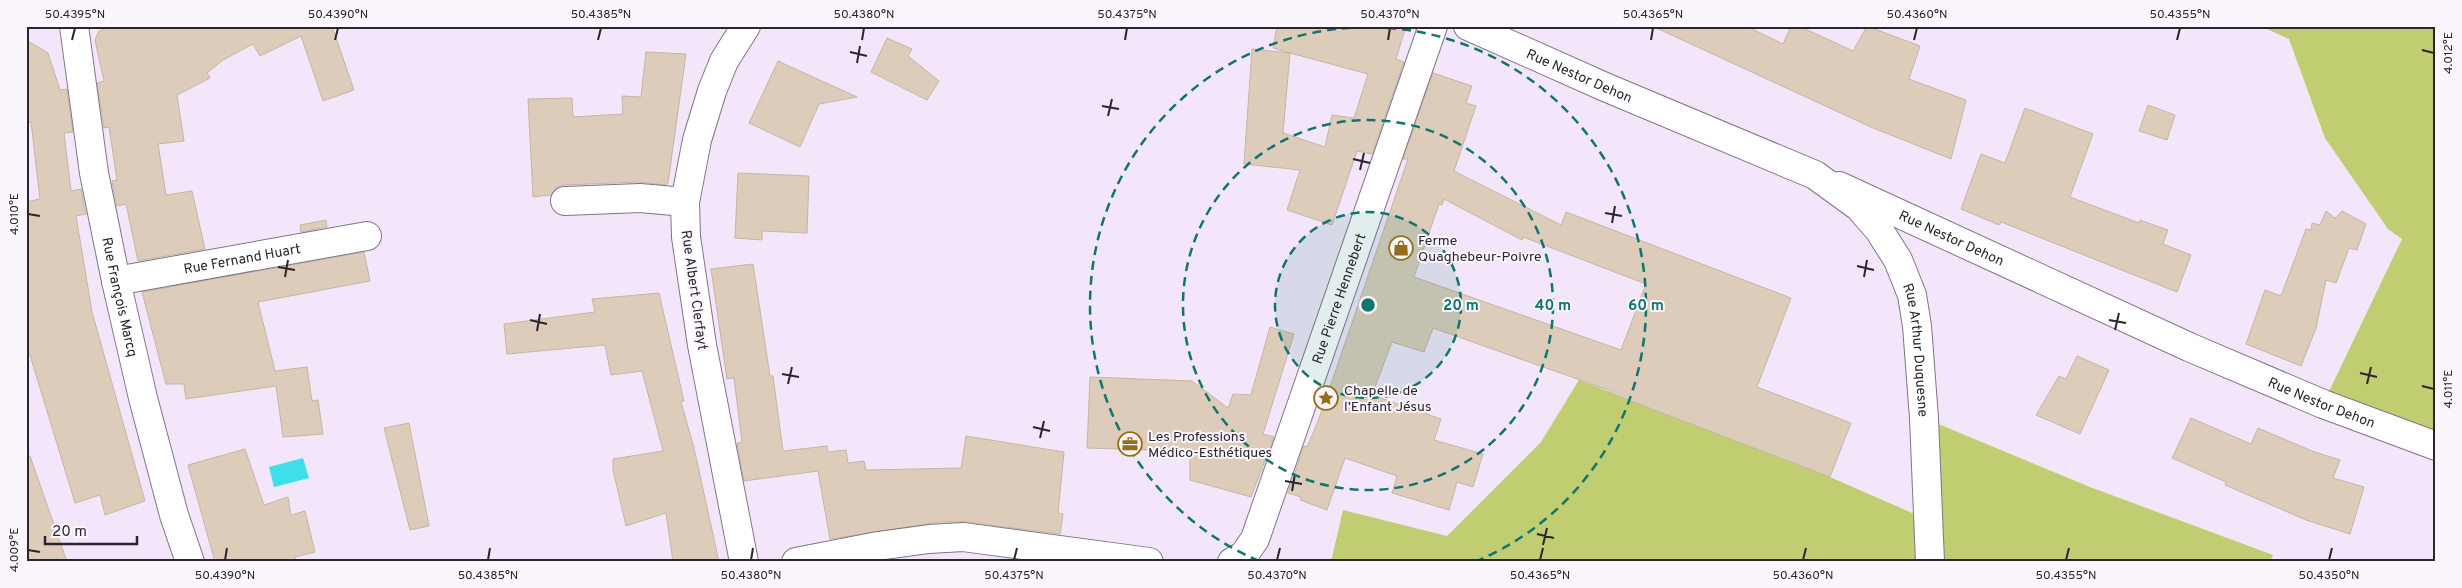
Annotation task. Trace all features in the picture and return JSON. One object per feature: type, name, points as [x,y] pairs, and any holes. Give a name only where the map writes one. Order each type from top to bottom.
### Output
[{"type":"street","name":"Rue François Marcq","points":[[74,26],[94,172],[116,281],[143,398],[174,515],[190,562]]},
{"type":"street","name":"Rue Albert Clerfayt","points":[[744,562],[702,345],[686,237],[685,202],[697,140],[712,91],[724,61],[746,26]]},
{"type":"street","name":"Rue Pierre Hennebert","points":[[1232,562],[1244,555],[1255,539],[1433,26]]},
{"type":"street","name":"Rue Nestor Dehon","points":[[1468,26],[1606,87],[1815,175],[2189,347],[2323,404],[2436,446]]},
{"type":"street","name":"Rue Arthur Duquesne","points":[[1815,175],[1859,207],[1879,230],[1898,260],[1912,295],[1921,373],[1930,562]]},
{"type":"street","points":[[565,201],[640,198],[685,202]]},
{"type":"street","name":"Rue Fernand Huart","points":[[116,281],[367,236]]},
{"type":"street","points":[[796,562],[878,546],[929,539],[962,537],[1149,562]]},
{"type":"green space","points":[[2260,26],[2436,26],[2436,446],[2323,404],[2402,239],[2388,229],[2325,138],[2289,39]]},
{"type":"green space","points":[[1579,380],[1830,477],[1928,520],[1924,418],[2090,487],[2273,555],[2270,562],[1331,562],[1343,510],[1447,536],[1541,442]]},
{"type":"water","points":[[303,458],[309,478],[274,487],[269,467]]},
{"type":"building","points":[[110,26],[332,26],[354,90],[323,101],[301,36],[260,56],[253,44],[223,60],[207,73],[210,78],[177,95],[184,141],[158,144],[166,195],[192,191],[205,249],[138,261],[126,204],[117,206],[112,181],[117,180],[109,127],[104,128],[97,83],[104,81],[95,40],[99,31]]},
{"type":"building","points":[[1277,26],[1406,26],[1396,59],[1404,62],[1372,154],[1357,151],[1332,225],[1287,210],[1300,170],[1244,164],[1252,49],[1290,53],[1273,48]],"holes":[[[1290,53],[1368,74],[1354,118],[1332,115],[1325,147],[1283,133]]]},
{"type":"building","points":[[1652,26],[1746,26],[1783,44],[1791,26],[1799,26],[1853,51],[1867,26],[1920,46],[1909,79],[1966,100],[1951,159],[1873,128]]},
{"type":"building","points":[[887,38],[912,49],[908,56],[939,81],[927,100],[871,72]]},
{"type":"building","points":[[26,40],[48,53],[60,90],[67,89],[73,132],[64,133],[71,191],[81,189],[86,214],[76,216],[92,312],[145,501],[105,515],[100,495],[75,503],[30,355],[26,356],[26,202],[40,199],[31,122],[26,123]]},
{"type":"building","points":[[646,52],[686,54],[668,183],[666,185],[639,182],[564,185],[556,188],[551,195],[533,197],[528,99],[572,98],[573,117],[623,114],[622,96],[641,97]]},
{"type":"building","points":[[778,61],[857,97],[819,104],[800,147],[749,123]]},
{"type":"building","points":[[1433,73],[1472,86],[1466,103],[1476,106],[1454,171],[1561,225],[1566,212],[1791,298],[1757,387],[1851,423],[1830,477],[1610,393],[1611,391],[1433,328],[1424,352],[1392,342],[1372,395],[1441,419],[1434,440],[1483,454],[1473,487],[1457,482],[1449,510],[1392,493],[1397,476],[1345,458],[1327,510],[1300,500],[1301,497],[1288,493],[1304,446],[1307,447],[1331,384],[1408,159],[1403,159]],"holes":[[[1444,199],[1522,240],[1523,237],[1646,284],[1621,350],[1414,277],[1439,204],[1442,205]]]},
{"type":"building","points":[[2148,105],[2175,115],[2167,140],[2139,131]]},
{"type":"building","points":[[2025,108],[2093,134],[2070,197],[2139,223],[2140,220],[2168,230],[2163,244],[2191,255],[2177,292],[2001,222],[1999,225],[1961,209],[1981,154],[2005,163]]},
{"type":"building","points":[[738,173],[809,176],[807,233],[762,231],[762,240],[735,238]]},
{"type":"building","points":[[2326,211],[2335,218],[2342,211],[2366,224],[2357,250],[2349,248],[2336,283],[2326,280],[2316,328],[2301,366],[2246,344],[2265,290],[2281,296],[2306,229],[2311,230],[2312,223],[2320,225]]},
{"type":"building","points":[[326,220],[327,227],[301,232],[300,225]]},
{"type":"building","points":[[364,252],[370,281],[258,302],[275,371],[307,367],[312,401],[318,400],[323,434],[283,437],[276,386],[186,399],[184,384],[166,384],[142,292]]},
{"type":"building","points":[[753,264],[770,376],[773,376],[783,451],[827,446],[828,452],[846,450],[848,463],[864,461],[866,470],[961,468],[966,436],[1064,452],[1058,513],[1063,514],[1060,534],[965,522],[939,522],[830,539],[818,471],[744,481],[737,443],[742,442],[734,378],[727,379],[711,269]]},
{"type":"building","points":[[659,293],[684,401],[681,402],[694,448],[719,562],[673,562],[666,513],[626,526],[613,470],[613,459],[663,451],[642,371],[611,375],[605,345],[507,354],[504,324],[595,312],[592,299]]},
{"type":"building","points":[[1270,327],[1294,334],[1263,434],[1274,437],[1251,497],[1190,480],[1190,451],[1087,448],[1090,377],[1192,381],[1228,408],[1233,394],[1251,395]]},
{"type":"building","points":[[2077,356],[2109,370],[2080,434],[2036,415],[2059,376],[2066,379]]},
{"type":"building","points":[[2191,418],[2251,444],[2258,428],[2312,451],[2340,460],[2333,478],[2364,487],[2350,534],[2306,520],[2225,485],[2226,482],[2172,458]]},
{"type":"building","points":[[409,423],[429,526],[410,530],[384,428]]},
{"type":"building","points":[[245,449],[264,505],[288,497],[291,515],[305,511],[315,552],[295,557],[296,562],[215,562],[188,465]]},
{"type":"building","points":[[30,456],[67,562],[26,562],[26,457]]},
{"type":"place","name":"Ferme Quaghebeur-Poivre","points":[[1401,248]]},
{"type":"place","name":"Chapelle de l’Enfant Jésus","points":[[1326,398]]},
{"type":"place","name":"Les Professions Médico-Esthétiques","points":[[1130,444]]}]
